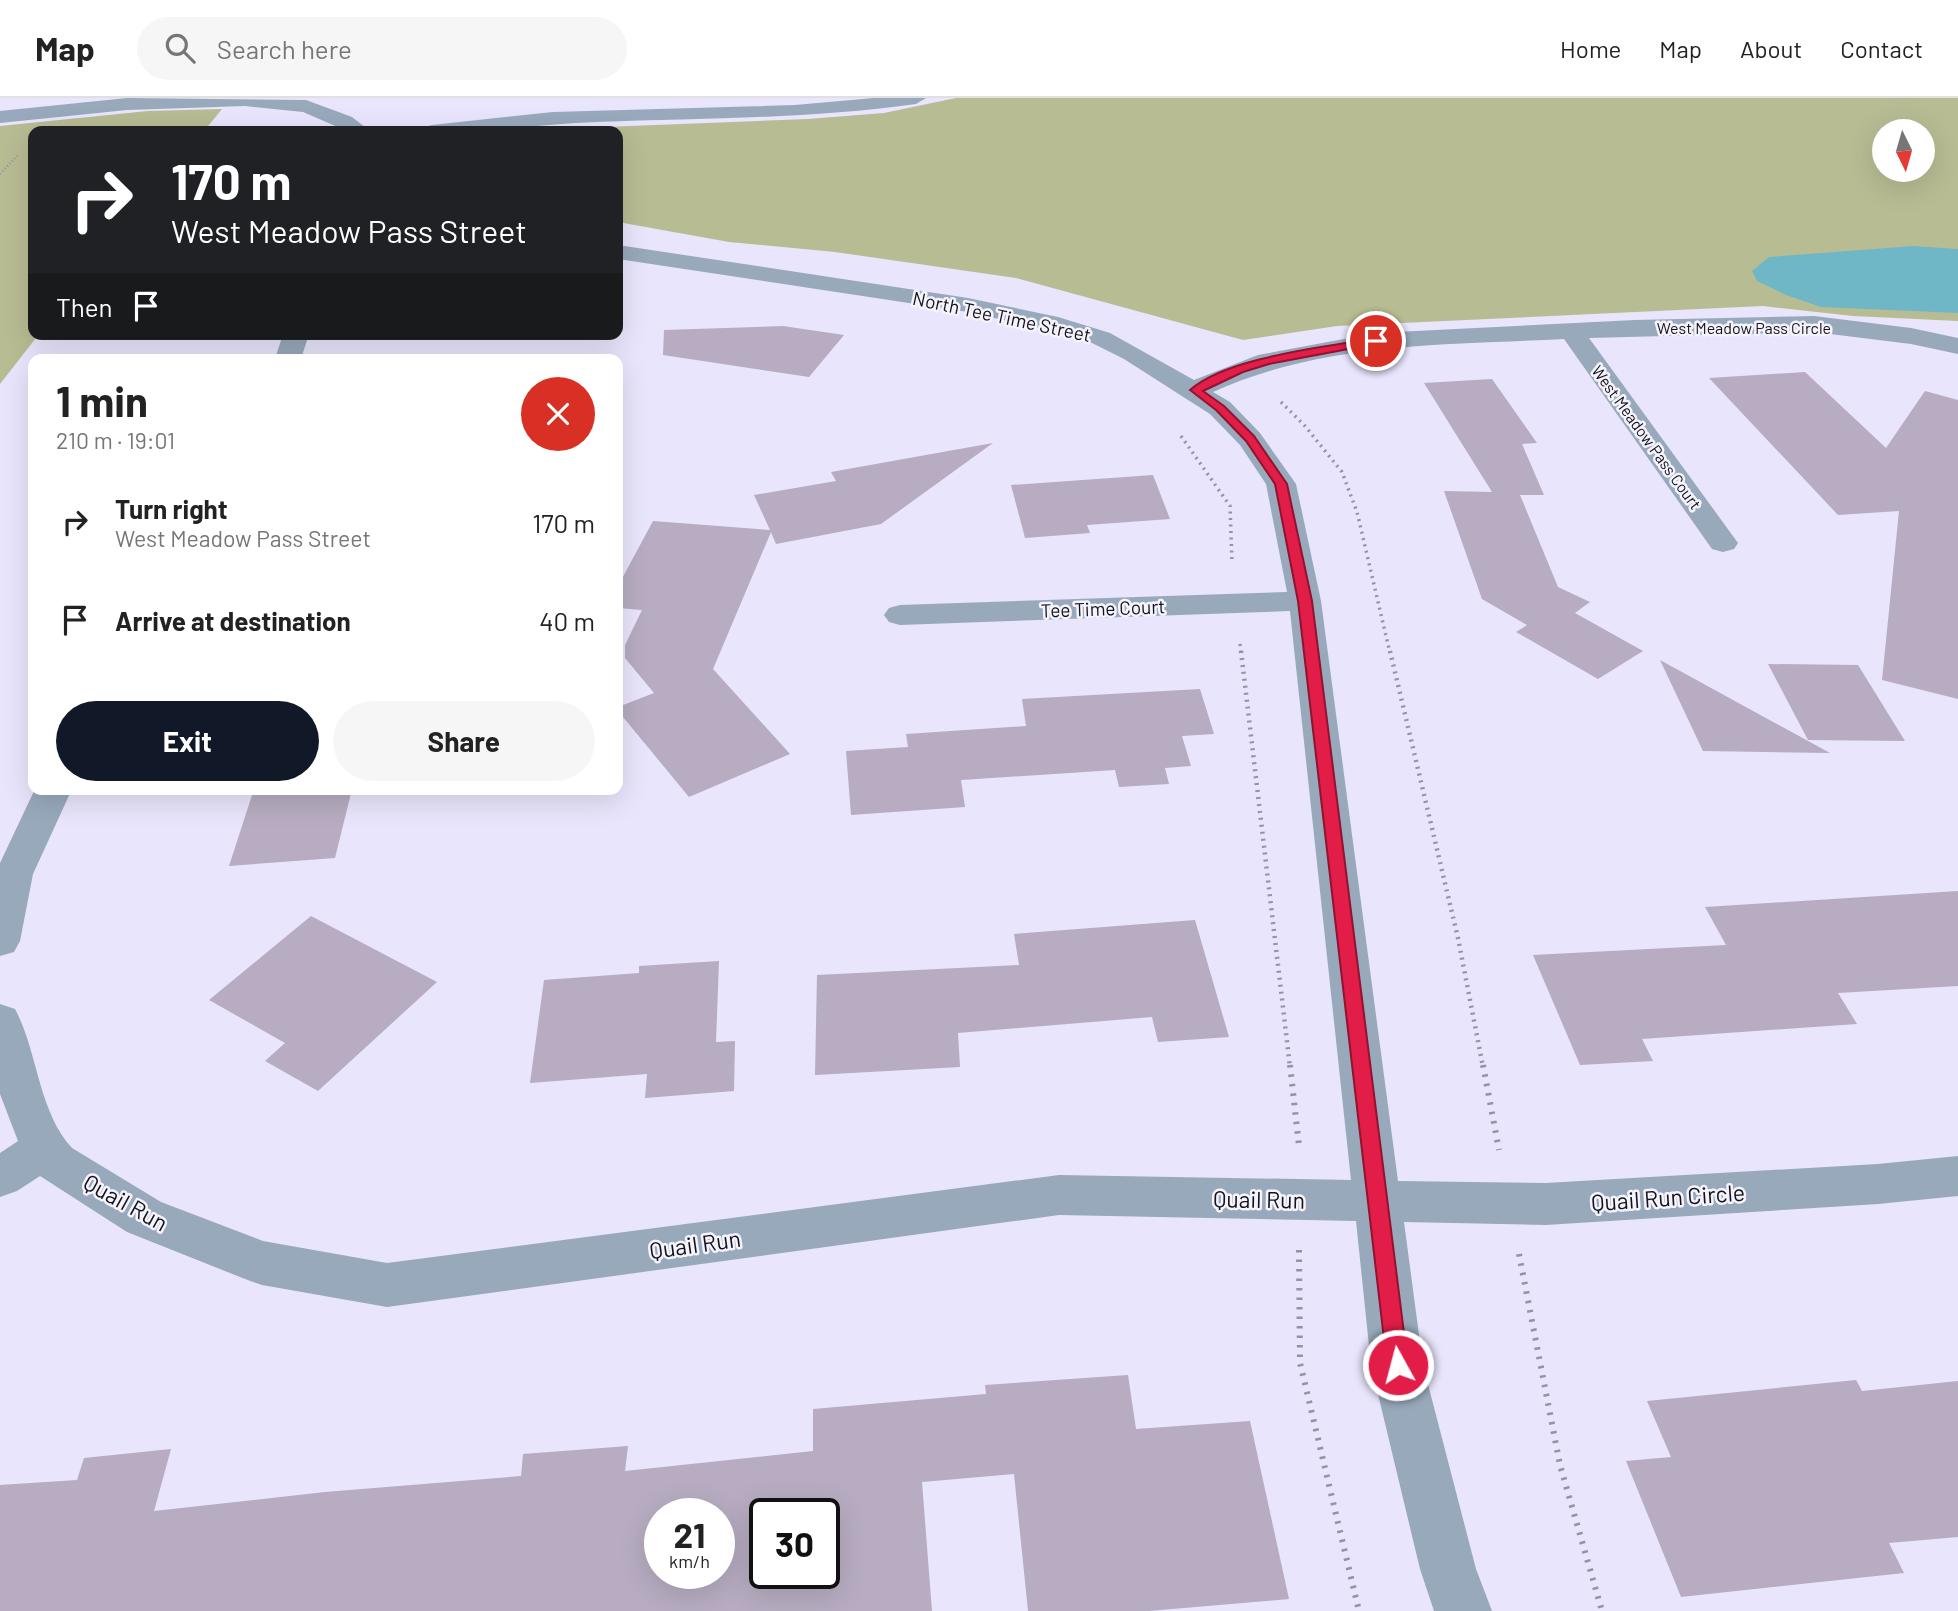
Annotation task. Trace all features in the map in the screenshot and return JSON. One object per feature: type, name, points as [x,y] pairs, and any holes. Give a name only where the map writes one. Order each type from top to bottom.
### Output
[{"type":"street","points":[[469,126],[661,106],[836,109],[916,98]]},
{"type":"street","points":[[0,117],[127,104],[245,100],[306,106],[352,126]]},
{"type":"street","name":"North Tee Time Street","points":[[623,253],[968,305],[1058,325],[1101,338],[1195,390],[1220,408],[1250,439],[1281,484],[1305,601],[1398,1365],[1448,1569],[1463,1611]]},
{"type":"street","name":"West Meadow Pass Circle","points":[[1195,390],[1239,370],[1267,361],[1376,341],[1571,331],[1814,324],[1911,336],[1958,346]]},
{"type":"street","name":"West Meadow Pass Court","points":[[1571,331],[1723,543]]},
{"type":"street","name":"Tee Time Court","points":[[900,615],[1305,601]]},
{"type":"street","points":[[0,941],[13,874],[51,795]]},
{"type":"street","points":[[0,1021],[13,1070],[44,1149],[0,1177]]},
{"type":"street","name":"Quail Run","points":[[44,1149],[57,1162],[144,1217],[262,1263],[387,1286],[1059,1195],[1378,1201]]},
{"type":"street","name":"Quail Run Circle","points":[[1378,1201],[1546,1204],[1878,1184],[1958,1176]]},
{"type":"path","points":[[1173,426],[1203,464],[1230,506],[1236,604],[1299,1149],[1300,1363],[1359,1611]]},
{"type":"green space","points":[[956,98],[1958,98],[1958,321],[1853,316],[1763,306],[1337,326],[1243,340],[1016,278],[835,252],[729,242],[623,223],[623,126],[808,119],[884,113]]},
{"type":"green space","points":[[222,109],[208,126],[28,126],[28,340],[34,340],[0,384],[0,126],[148,111]]},
{"type":"water","points":[[1913,246],[1958,249],[1958,313],[1821,307],[1757,281],[1752,271],[1769,257]]},
{"type":"building","points":[[783,326],[844,335],[809,377],[663,355],[664,330]]},
{"type":"building","points":[[1805,372],[1886,448],[1925,391],[1958,400],[1958,699],[1882,680],[1899,511],[1838,515],[1709,378]]},
{"type":"building","points":[[1492,379],[1537,443],[1522,444],[1544,495],[1520,495],[1558,587],[1590,602],[1575,613],[1643,651],[1598,679],[1516,632],[1527,625],[1482,599],[1444,491],[1492,492],[1424,383]]},
{"type":"building","points":[[993,443],[881,524],[776,544],[771,532],[713,669],[790,754],[689,797],[623,717],[623,705],[654,693],[625,658],[625,645],[642,610],[623,608],[623,577],[653,521],[770,530],[754,495],[836,481],[831,472]]},
{"type":"building","points":[[1153,475],[1170,519],[1087,525],[1090,533],[1025,538],[1011,485]]},
{"type":"building","points":[[1660,660],[1830,753],[1703,751]]},
{"type":"building","points":[[1768,664],[1858,665],[1905,741],[1808,740]]},
{"type":"building","points":[[1200,689],[1214,734],[1182,736],[1191,766],[1165,768],[1169,784],[1119,787],[1115,770],[961,780],[965,807],[851,815],[846,751],[908,747],[906,734],[1026,726],[1022,699]]},
{"type":"building","points":[[252,795],[351,795],[335,858],[229,866]]},
{"type":"building","points":[[1958,891],[1958,986],[1838,993],[1857,1024],[1642,1039],[1653,1061],[1580,1065],[1533,955],[1726,945],[1705,907]]},
{"type":"building","points":[[311,916],[437,982],[318,1091],[265,1061],[285,1043],[209,1000]]},
{"type":"building","points":[[1195,920],[1229,1037],[1158,1042],[1152,1017],[958,1033],[960,1067],[815,1075],[817,975],[1019,965],[1014,934]]},
{"type":"building","points":[[719,961],[716,1042],[735,1041],[734,1091],[645,1098],[647,1074],[530,1083],[544,980],[639,973],[639,966]]},
{"type":"building","points":[[1128,1375],[1136,1429],[1250,1421],[1289,1599],[1149,1611],[1028,1611],[1014,1474],[922,1482],[932,1611],[0,1611],[0,1485],[77,1480],[84,1458],[171,1449],[154,1511],[325,1492],[521,1476],[523,1454],[628,1446],[625,1471],[813,1451],[813,1409],[986,1394],[985,1385]]},
{"type":"building","points":[[1856,1380],[1862,1391],[1958,1381],[1958,1537],[1889,1543],[1904,1573],[1681,1597],[1626,1461],[1671,1457],[1647,1401]]},
{"type":"route","points":[[1376,341],[1267,361],[1239,370],[1195,390],[1220,408],[1250,439],[1281,484],[1305,601],[1398,1365]]}]
